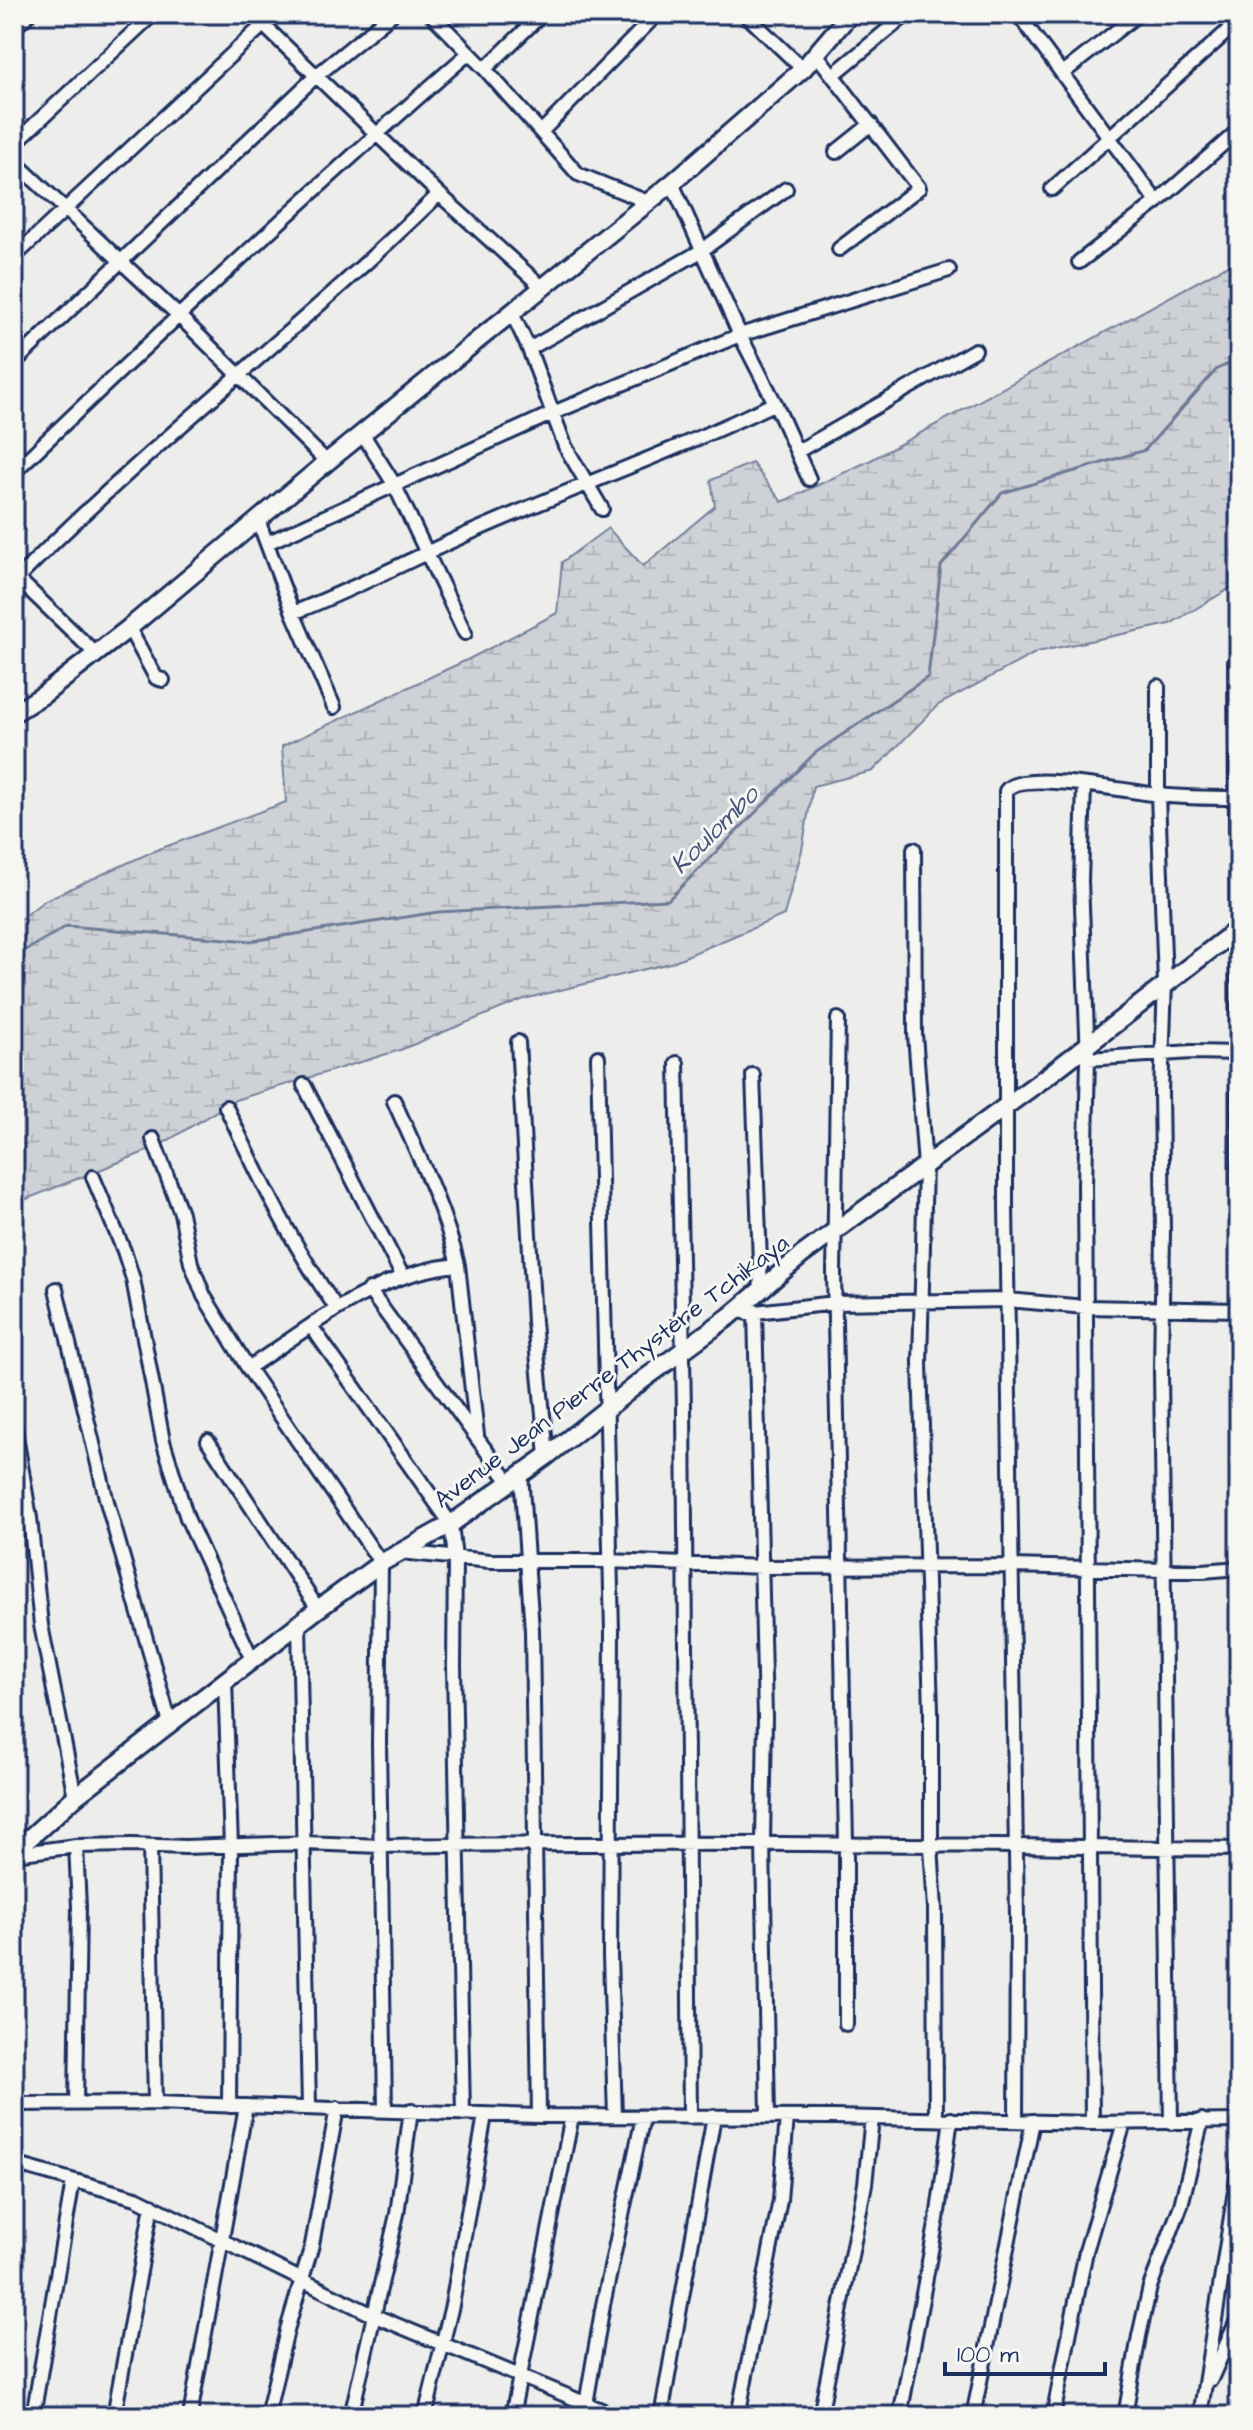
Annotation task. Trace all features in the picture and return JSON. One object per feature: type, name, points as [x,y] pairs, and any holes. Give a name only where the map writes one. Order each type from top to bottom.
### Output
[{"type":"street","points":[[14,28],[29,14]]},
{"type":"street","points":[[14,144],[153,14]]},
{"type":"street","points":[[252,14],[439,194],[543,288]]},
{"type":"street","points":[[14,257],[275,14]]},
{"type":"street","points":[[14,363],[316,76],[392,14]]},
{"type":"street","points":[[431,14],[580,175],[648,202]]},
{"type":"street","points":[[485,69],[542,14]]},
{"type":"street","points":[[541,132],[657,14]]},
{"type":"street","points":[[745,14],[803,69]]},
{"type":"street","points":[[14,713],[43,695],[129,628],[362,433],[672,183],[803,69],[850,14]]},
{"type":"street","points":[[833,75],[907,14]]},
{"type":"street","points":[[1018,14],[1157,202]]},
{"type":"street","points":[[1063,73],[1138,14]]},
{"type":"street","points":[[1052,189],[1239,21],[1232,14]]},
{"type":"street","points":[[14,472],[178,315],[469,53]]},
{"type":"street","points":[[817,55],[919,188],[839,249]]},
{"type":"street","points":[[836,152],[871,124]]},
{"type":"street","points":[[1079,262],[1157,202],[1239,130]]},
{"type":"street","points":[[14,161],[178,315],[327,462]]},
{"type":"street","points":[[672,183],[809,479]]},
{"type":"street","points":[[529,349],[701,251],[786,189]]},
{"type":"street","points":[[96,654],[15,578],[179,427],[364,267],[439,194]]},
{"type":"street","points":[[267,543],[553,413],[740,335],[949,270]]},
{"type":"street","points":[[512,313],[529,349],[565,446],[602,509]]},
{"type":"street","points":[[798,451],[975,350]]},
{"type":"street","points":[[293,613],[775,403]]},
{"type":"street","points":[[362,433],[394,484],[465,633]]},
{"type":"street","points":[[258,520],[293,613],[334,707]]},
{"type":"street","points":[[129,628],[156,678],[163,680]]},
{"type":"street","points":[[1235,662],[1239,1206]]},
{"type":"street","points":[[1158,686],[1158,795],[1165,983],[1162,1308],[1171,2123]]},
{"type":"street","points":[[1016,2120],[1017,1918],[1006,1107],[1006,791],[1009,786],[1023,783],[1084,785],[1158,795],[1238,798]]},
{"type":"street","points":[[1084,785],[1081,881],[1088,1052],[1085,1307],[1092,2123]]},
{"type":"street","points":[[914,849],[915,1034],[925,1166],[920,1363],[931,1710],[936,2119]]},
{"type":"street","name":"Avenue Jean Pierre Thystère Tchikaya","points":[[14,1853],[75,1797],[299,1623],[381,1563],[451,1524],[547,1456],[730,1316],[834,1231],[1088,1052],[1165,983],[1238,929]]},
{"type":"street","points":[[838,1019],[834,1231],[846,1843],[846,2024]]},
{"type":"street","points":[[518,1042],[534,1322],[547,1456]]},
{"type":"street","points":[[1088,1052],[1239,1053]]},
{"type":"street","points":[[598,1057],[607,1410],[612,1844],[610,1956],[615,2116]]},
{"type":"street","points":[[677,1063],[686,1563],[690,2117]]},
{"type":"street","points":[[753,1075],[761,1290]]},
{"type":"street","points":[[304,1085],[402,1275]]},
{"type":"street","points":[[394,1101],[440,1206],[458,1265],[477,1435]]},
{"type":"street","points":[[226,1107],[296,1247],[337,1309]]},
{"type":"street","points":[[153,1139],[181,1213],[197,1281],[248,1368],[381,1563],[385,2109]]},
{"type":"street","points":[[93,1177],[133,1279],[163,1441],[187,1518],[252,1659]]},
{"type":"street","points":[[248,1368],[369,1290],[402,1275],[458,1265]]},
{"type":"street","points":[[56,1289],[107,1502],[170,1723]]},
{"type":"street","points":[[369,1290],[477,1435],[515,1478],[528,1562],[532,1630],[539,2116]]},
{"type":"street","points":[[730,1316],[835,1303],[1008,1300],[1085,1307],[1239,1310]]},
{"type":"street","points":[[755,1311],[763,1567],[763,1842],[768,2117]]},
{"type":"street","points":[[311,1326],[451,1524],[455,1558],[463,2114]]},
{"type":"street","points":[[14,1424],[30,1518],[41,1625],[75,1797]]},
{"type":"street","points":[[208,1441],[318,1609]]},
{"type":"street","points":[[400,1552],[528,1562],[609,1561],[763,1567],[1011,1566],[1203,1571],[1239,1568]]},
{"type":"street","points":[[299,1623],[309,2107]]},
{"type":"street","points":[[225,1681],[231,1846],[229,2106]]},
{"type":"street","points":[[14,1853],[76,1846],[305,1843],[381,1846],[763,1842],[1239,1849]]},
{"type":"street","points":[[76,1846],[79,1907],[76,2104]]},
{"type":"street","points":[[150,1846],[155,2103]]},
{"type":"street","points":[[14,2104],[155,2103],[539,2116],[1092,2123],[1239,2121]]},
{"type":"street","points":[[190,2416],[246,2106]]},
{"type":"street","points":[[267,2416],[302,2281],[337,2108]]},
{"type":"street","points":[[351,2416],[397,2214],[411,2110]]},
{"type":"street","points":[[425,2416],[455,2290],[485,2115]]},
{"type":"street","points":[[512,2416],[572,2116]]},
{"type":"street","points":[[661,2416],[714,2116]]},
{"type":"street","points":[[585,2410],[643,2117]]},
{"type":"street","points":[[738,2416],[777,2215],[787,2117]]},
{"type":"street","points":[[820,2416],[865,2184],[872,2118]]},
{"type":"street","points":[[900,2416],[937,2219],[951,2119]]},
{"type":"street","points":[[1125,2416],[1150,2287],[1181,2205],[1202,2120]]},
{"type":"street","points":[[973,2416],[1033,2121]]},
{"type":"street","points":[[1053,2416],[1086,2251],[1124,2123]]},
{"type":"street","points":[[14,2164],[108,2189],[152,2205],[375,2316],[522,2376],[585,2410],[616,2416]]},
{"type":"street","points":[[1200,2416],[1239,2165]]},
{"type":"street","points":[[33,2416],[73,2181]]},
{"type":"street","points":[[114,2416],[152,2205]]},
{"type":"street","points":[[1204,2392],[1239,2316]]},
{"type":"green space","points":[[1239,259],[1239,583],[1170,624],[1037,652],[938,705],[873,771],[813,786],[802,850],[784,915],[670,963],[524,999],[400,1050],[235,1100],[157,1147],[14,1204],[14,924],[45,900],[154,851],[286,802],[282,746],[469,659],[557,613],[562,562],[608,528],[643,566],[715,506],[711,480],[752,463],[782,502],[871,460]]},
{"type":"waterway","name":"Koulombo","points":[[14,957],[67,926],[251,941],[438,912],[668,900],[815,753],[928,677],[941,566],[1002,493],[1145,450],[1217,369],[1239,359]]}]
